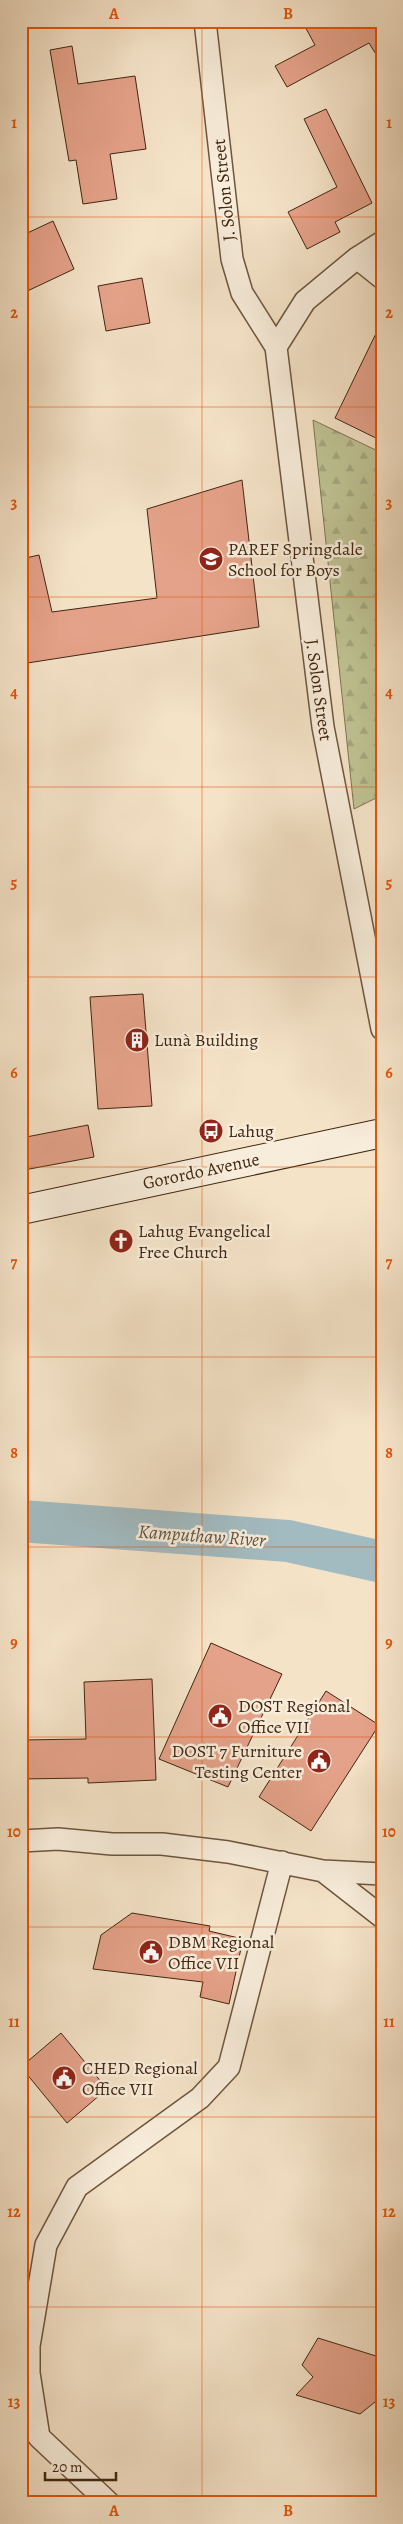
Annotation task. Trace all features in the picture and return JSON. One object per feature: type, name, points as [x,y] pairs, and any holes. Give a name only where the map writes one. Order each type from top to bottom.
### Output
[{"type":"main road","name":"Gorordo Avenue","points":[[21,1210],[382,1134]]},
{"type":"street","name":"J. Solon Street","points":[[205,21],[232,259],[242,293],[276,347],[323,727],[382,1029]]},
{"type":"street","points":[[276,347],[304,301],[357,258],[382,242]]},
{"type":"street","points":[[357,258],[382,278]]},
{"type":"street","points":[[21,1841],[58,1839],[162,1844],[228,1852],[324,1871],[382,1874]]},
{"type":"street","points":[[39,2438],[29,2373],[28,2319],[46,2245],[77,2187],[200,2098],[229,2067],[282,1862]]},
{"type":"street","points":[[324,1871],[382,1918]]},
{"type":"street","points":[[21,2411],[39,2438],[109,2503]]},
{"type":"green space","points":[[313,420],[382,453],[382,795],[354,809]]},
{"type":"building","points":[[302,21],[382,21],[382,64],[369,43],[287,87],[275,66],[315,45]]},
{"type":"building","points":[[72,46],[78,84],[135,76],[146,149],[110,154],[117,199],[83,204],[76,160],[69,161],[50,50]]},
{"type":"building","points":[[326,109],[372,203],[335,222],[340,232],[307,249],[288,212],[337,187],[304,119]]},
{"type":"building","points":[[53,221],[74,269],[21,294],[21,236]]},
{"type":"building","points":[[142,278],[150,323],[106,331],[98,286]]},
{"type":"building","points":[[382,321],[382,441],[335,418]]},
{"type":"building","points":[[242,480],[259,627],[21,664],[21,559],[39,555],[52,612],[157,598],[147,509]]},
{"type":"building","name":"Lunà Building","points":[[143,994],[152,1106],[98,1109],[90,997]]},
{"type":"building","points":[[88,1125],[94,1157],[24,1170],[21,1138]]},
{"type":"building","name":"DOST Regional Office VII","points":[[211,1643],[282,1674],[228,1787],[159,1759]]},
{"type":"building","points":[[152,1679],[156,1780],[88,1783],[88,1778],[21,1779],[21,1740],[86,1739],[84,1682]]},
{"type":"building","name":"DOST 7 Furniture Testing Center","points":[[326,1691],[379,1725],[311,1831],[259,1797]]},
{"type":"building","name":"DBM Regional Office VII","points":[[132,1913],[210,1926],[209,1931],[243,1939],[229,2004],[200,1997],[203,1982],[93,1969],[101,1935]]},
{"type":"building","name":"CHED Regional Office VII","points":[[61,2033],[107,2089],[67,2123],[21,2067]]},
{"type":"building","points":[[318,2338],[376,2356],[380,2398],[360,2414],[296,2395],[313,2377],[302,2365]]},
{"type":"waterway","name":"Kamputhaw River","points":[[21,1521],[288,1541],[382,1562]]},
{"type":"place","name":"PAREF Springdale School for Boys","points":[[211,559]]},
{"type":"place","name":"Lunà Building","points":[[137,1040]]},
{"type":"place","name":"Lahug","points":[[211,1131]]},
{"type":"place","name":"Lahug Evangelical Free Church","points":[[121,1241]]},
{"type":"place","name":"DOST Regional Office VII","points":[[220,1716]]},
{"type":"place","name":"DOST 7 Furniture Testing Center","points":[[319,1761]]},
{"type":"place","name":"DBM Regional Office VII","points":[[151,1952]]},
{"type":"place","name":"CHED Regional Office VII","points":[[64,2078]]}]
